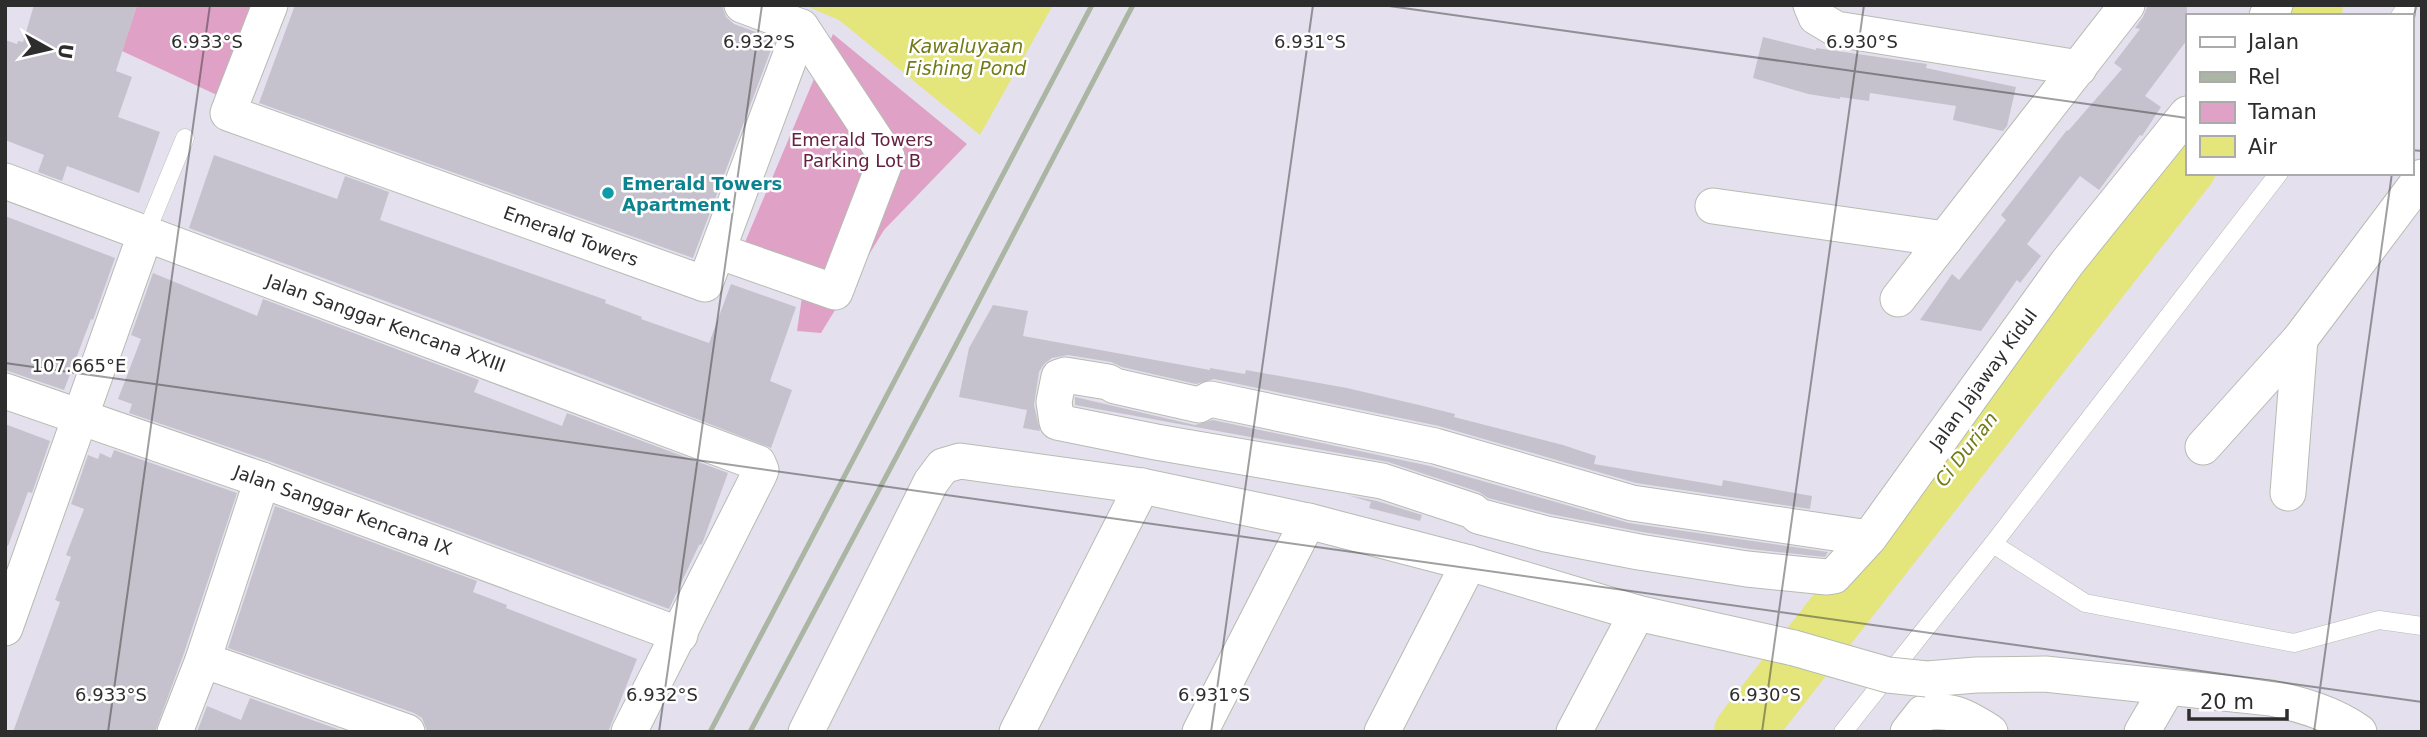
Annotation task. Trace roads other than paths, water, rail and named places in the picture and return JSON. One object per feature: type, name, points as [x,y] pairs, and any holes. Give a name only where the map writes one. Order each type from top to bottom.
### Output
[{"type":"street","name":"Emerald Towers","points":[[270,5],[228,113],[705,284],[801,27]]},
{"type":"street","points":[[718,251],[835,292],[887,157],[801,27],[743,5]]},
{"type":"street","points":[[1811,5],[1816,17],[1836,29],[2079,68]]},
{"type":"street","points":[[1898,299],[2127,5]]},
{"type":"street","name":"Jalan Jajaway Kidul","points":[[1869,538],[1632,503],[1591,493],[1499,463],[1371,431],[1210,399],[1199,405],[1115,386],[1108,382],[1065,375],[1059,377],[1054,402],[1057,422],[1156,443],[1382,481],[1473,511],[1478,516],[1546,534],[1747,569],[1834,576],[1869,538],[2067,263],[2186,115]]},
{"type":"street","points":[[2203,447],[2407,217],[2422,177]]},
{"type":"street","name":"Jalan Sanggar Kencana XXIII","points":[[5,181],[758,463],[761,470],[680,635]]},
{"type":"street","points":[[1713,206],[1945,239]]},
{"type":"street","points":[[5,628],[145,235]]},
{"type":"street","points":[[2288,493],[2300,339]]},
{"type":"street","name":"Jalan Sanggar Kencana IX","points":[[5,391],[262,480],[680,635]]},
{"type":"street","points":[[806,732],[930,482],[943,466],[960,461],[1142,486],[1308,521],[1469,562],[1637,612],[1794,648],[1888,675],[1927,679],[2045,674],[2271,698],[2304,706],[2342,720],[2359,732]]},
{"type":"street","points":[[175,732],[203,660],[262,480]]},
{"type":"street","points":[[1017,732],[1142,486]]},
{"type":"street","points":[[1200,732],[1308,521]]},
{"type":"street","points":[[1382,732],[1469,562]]},
{"type":"street","points":[[1574,732],[1637,612]]},
{"type":"street","points":[[629,732],[680,635]]},
{"type":"street","points":[[203,660],[407,732]]},
{"type":"street","points":[[2142,732],[2167,689]]},
{"type":"street","points":[[1908,732],[1923,713],[1940,710],[1969,719],[1990,732]]},
{"type":"lane","points":[[145,235],[185,138]]},
{"type":"lane","points":[[1843,732],[1993,544],[2277,175]]},
{"type":"lane","points":[[1993,544],[2085,603],[2294,643],[2379,620],[2422,626]]},
{"type":"water","name":"Kawaluyaan Fishing Pond","points":[[804,5],[1053,5],[980,135],[839,20]]},
{"type":"waterway","name":"Ci Durian","points":[[2306,14],[2313,5]]},
{"type":"waterway","name":"Ci Durian","points":[[1744,732],[2186,167]]},
{"type":"railway","points":[[710,732],[1092,5]]},
{"type":"railway","points":[[750,732],[1133,5]]},
{"type":"place","name":"Emerald Towers Apartment","points":[[608,193]]},
{"type":"park label","name":"Emerald Towers Parking Lot B","points":[[862,149]]}]
